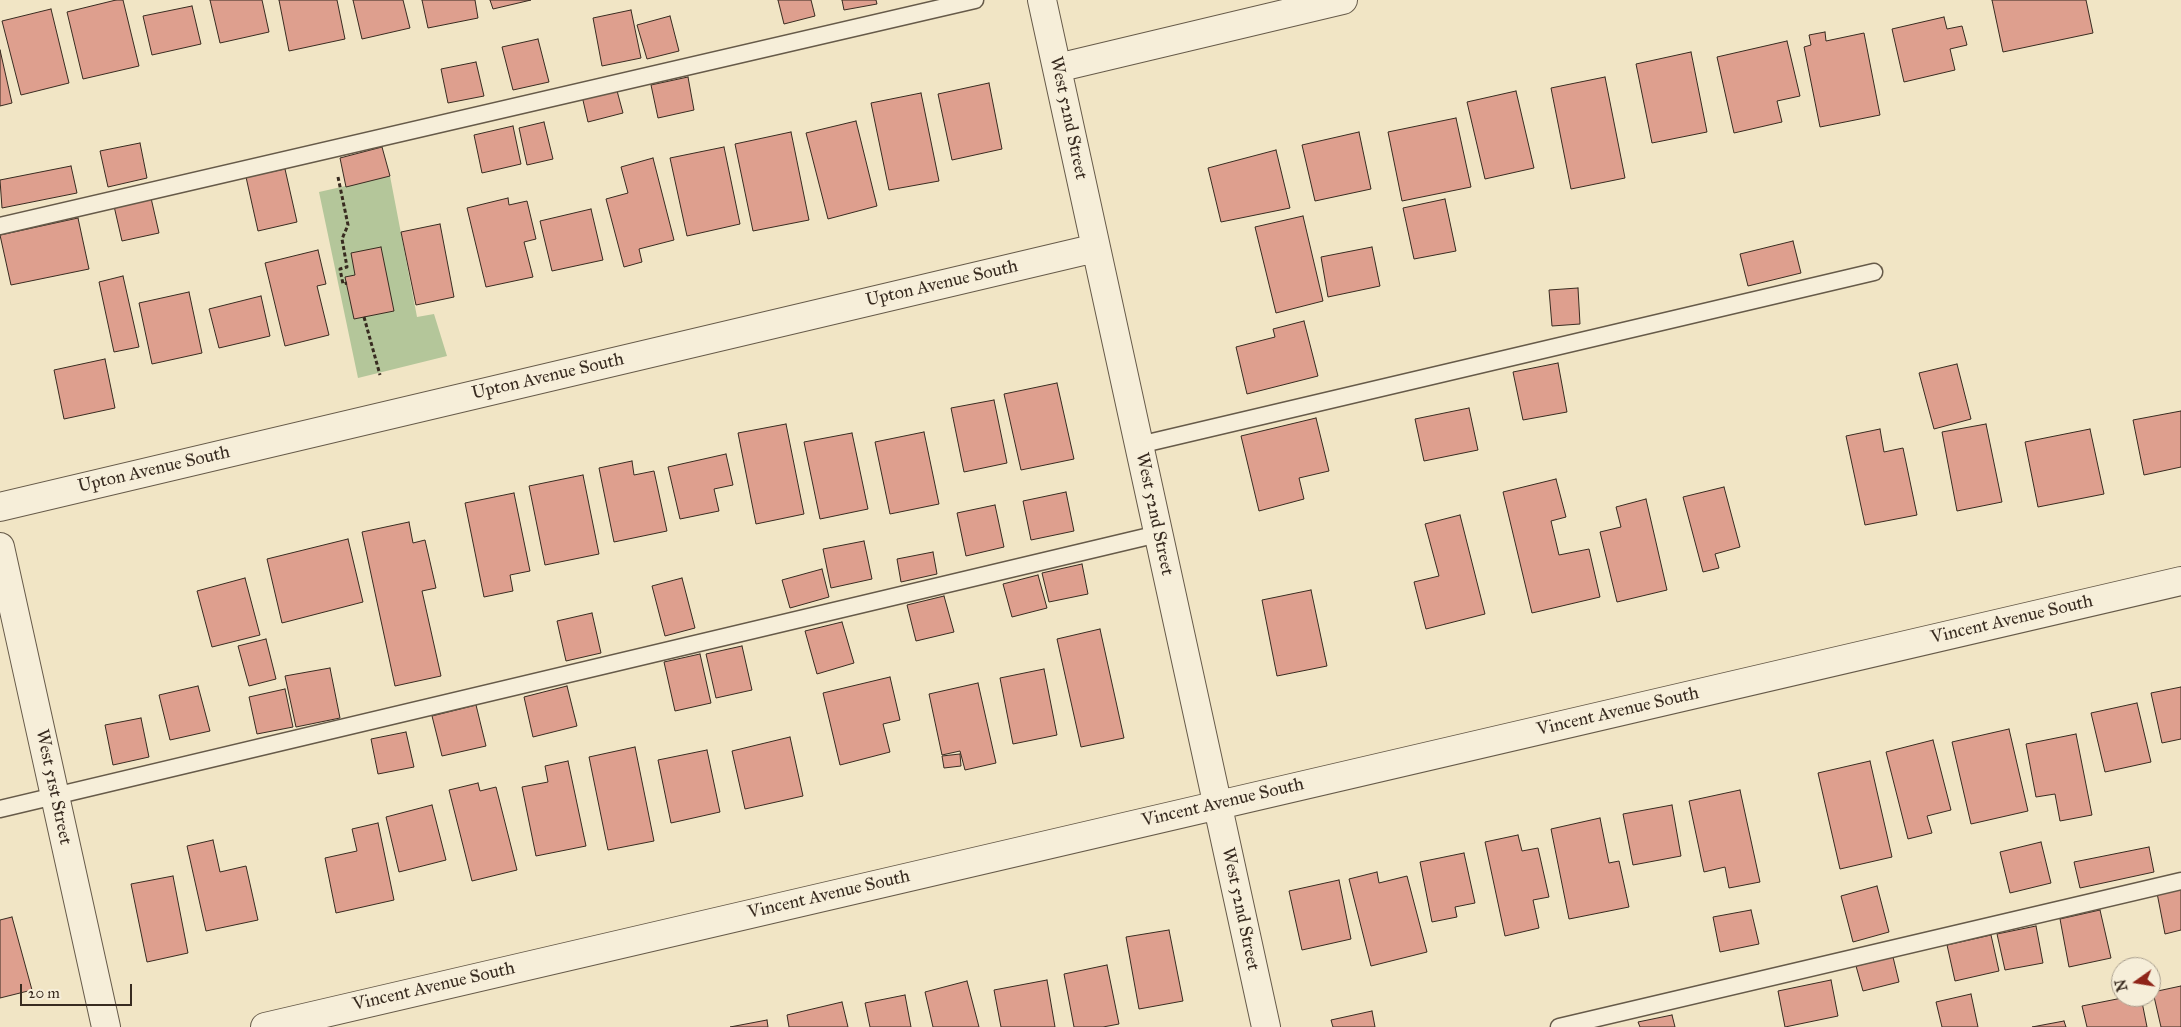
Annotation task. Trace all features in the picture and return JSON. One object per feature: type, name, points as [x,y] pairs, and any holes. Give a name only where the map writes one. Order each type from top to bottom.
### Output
[{"type":"street","name":"West 52nd Street","points":[[1042,0],[1266,1027]]},
{"type":"street","points":[[1057,68],[1343,0]]},
{"type":"street","name":"Upton Avenue South","points":[[0,507],[1096,248]]},
{"type":"street","name":"West 51st Street","points":[[0,547],[106,1027]]},
{"type":"street","name":"Vincent Avenue South","points":[[266,1027],[2181,581]]},
{"type":"lane","points":[[0,226],[975,0]]},
{"type":"lane","points":[[1139,445],[1874,272]]},
{"type":"lane","points":[[0,809],[1158,534]]},
{"type":"lane","points":[[1559,1027],[2181,881]]},
{"type":"path","points":[[333,149],[348,225],[342,239],[347,267],[340,269],[343,284],[347,284]]},
{"type":"path","points":[[364,317],[380,375]]},
{"type":"green space","points":[[390,176],[417,317],[434,314],[447,356],[358,378],[319,192]]},
{"type":"building","points":[[123,0],[139,66],[83,79],[67,12]]},
{"type":"building","points":[[210,0],[262,0],[269,32],[220,43]]},
{"type":"building","points":[[279,0],[337,0],[345,39],[289,51]]},
{"type":"building","points":[[353,0],[403,0],[410,28],[362,39]]},
{"type":"building","points":[[422,0],[475,0],[478,18],[428,28]]},
{"type":"building","points":[[490,0],[531,0],[493,9]]},
{"type":"building","points":[[778,0],[811,0],[815,16],[784,24]]},
{"type":"building","points":[[842,0],[876,0],[877,4],[844,10]]},
{"type":"building","points":[[1992,0],[2086,0],[2093,33],[2003,52]]},
{"type":"building","points":[[192,6],[201,44],[152,55],[143,16]]},
{"type":"building","points":[[51,9],[69,83],[21,95],[2,21]]},
{"type":"building","points":[[631,10],[641,58],[602,66],[593,18]]},
{"type":"building","points":[[670,16],[679,51],[647,59],[637,25]]},
{"type":"building","points":[[1944,17],[1947,29],[1962,26],[1967,45],[1950,49],[1955,70],[1904,82],[1892,29]]},
{"type":"building","points":[[1825,32],[1826,41],[1864,33],[1880,115],[1820,127],[1804,47],[1811,45],[1809,35]]},
{"type":"building","points":[[538,39],[549,82],[513,90],[502,47]]},
{"type":"building","points":[[1787,41],[1800,96],[1777,101],[1782,122],[1734,133],[1717,57]]},
{"type":"building","points":[[0,50],[12,103],[0,106]]},
{"type":"building","points":[[1691,52],[1707,132],[1652,143],[1636,64]]},
{"type":"building","points":[[476,62],[484,96],[448,103],[441,69]]},
{"type":"building","points":[[688,77],[694,110],[658,118],[651,85]]},
{"type":"building","points":[[1605,77],[1625,178],[1571,189],[1551,88]]},
{"type":"building","points":[[989,83],[1002,149],[952,160],[938,94]]},
{"type":"building","points":[[616,87],[623,113],[588,122],[582,96]]},
{"type":"building","points":[[1516,91],[1534,168],[1485,179],[1467,102]]},
{"type":"building","points":[[921,93],[939,181],[889,190],[871,103]]},
{"type":"building","points":[[1456,118],[1471,187],[1402,201],[1388,132]]},
{"type":"building","points":[[856,121],[877,206],[828,219],[806,133]]},
{"type":"building","points":[[544,122],[553,159],[527,165],[519,128]]},
{"type":"building","points":[[513,126],[521,164],[482,173],[474,135]]},
{"type":"building","points":[[791,132],[809,220],[753,231],[735,144]]},
{"type":"building","points":[[1359,132],[1371,189],[1315,201],[1302,145]]},
{"type":"building","points":[[140,143],[147,178],[108,187],[100,151]]},
{"type":"building","points":[[382,147],[390,176],[346,187],[340,158]]},
{"type":"building","points":[[724,147],[740,224],[687,236],[670,158]]},
{"type":"building","points":[[1276,150],[1290,208],[1221,222],[1208,168]]},
{"type":"building","points":[[653,158],[674,240],[639,249],[642,262],[624,267],[606,199],[628,193],[621,167]]},
{"type":"building","points":[[71,166],[77,193],[2,208],[0,180]]},
{"type":"building","points":[[285,169],[297,222],[258,231],[246,177]]},
{"type":"building","points":[[151,198],[159,233],[122,241],[114,206]]},
{"type":"building","points":[[508,198],[509,205],[527,201],[536,239],[524,242],[533,277],[486,287],[467,208]]},
{"type":"building","points":[[1445,199],[1456,251],[1414,259],[1403,208]]},
{"type":"building","points":[[591,209],[603,260],[552,271],[540,221]]},
{"type":"building","points":[[1303,216],[1323,301],[1276,313],[1255,227]]},
{"type":"building","points":[[78,218],[89,269],[11,285],[0,235]]},
{"type":"building","points":[[440,224],[454,297],[416,305],[401,232]]},
{"type":"building","points":[[1793,241],[1801,273],[1748,286],[1740,254]]},
{"type":"building","points":[[381,247],[394,311],[354,319],[345,277],[355,275],[351,253]]},
{"type":"building","points":[[1372,247],[1380,286],[1328,297],[1321,257]]},
{"type":"building","points":[[318,250],[326,284],[317,286],[329,335],[285,346],[265,263]]},
{"type":"building","points":[[123,276],[139,347],[114,352],[99,282]]},
{"type":"building","points":[[1578,288],[1580,324],[1552,326],[1549,290]]},
{"type":"building","points":[[189,292],[202,353],[152,364],[139,303]]},
{"type":"building","points":[[261,296],[270,336],[219,348],[209,309]]},
{"type":"building","points":[[1304,321],[1318,376],[1247,394],[1236,347],[1275,337],[1273,329]]},
{"type":"building","points":[[105,359],[115,408],[64,419],[54,370]]},
{"type":"building","points":[[1558,363],[1567,412],[1523,420],[1513,372]]},
{"type":"building","points":[[1957,364],[1971,419],[1934,429],[1919,373]]},
{"type":"building","points":[[1057,383],[1074,459],[1021,470],[1004,394]]},
{"type":"building","points":[[994,400],[1007,463],[964,472],[951,408]]},
{"type":"building","points":[[1469,408],[1478,450],[1424,461],[1415,419]]},
{"type":"building","points":[[2181,411],[2181,467],[2144,475],[2133,420]]},
{"type":"building","points":[[1316,418],[1329,471],[1299,478],[1304,499],[1259,511],[1241,436]]},
{"type":"building","points":[[786,424],[804,514],[756,524],[738,433]]},
{"type":"building","points":[[1986,424],[2002,502],[1957,511],[1942,432]]},
{"type":"building","points":[[1880,429],[1884,452],[1903,448],[1917,515],[1865,525],[1846,436]]},
{"type":"building","points":[[2090,429],[2104,494],[2038,507],[2025,442]]},
{"type":"building","points":[[924,432],[939,504],[890,514],[875,442]]},
{"type":"building","points":[[852,433],[868,509],[820,519],[804,442]]},
{"type":"building","points":[[726,454],[733,485],[714,489],[719,511],[680,519],[668,467]]},
{"type":"building","points":[[632,461],[634,475],[654,471],[667,531],[614,542],[599,468]]},
{"type":"building","points":[[583,475],[599,554],[545,565],[529,486]]},
{"type":"building","points":[[1556,479],[1566,517],[1551,521],[1559,555],[1589,549],[1600,597],[1532,613],[1503,492]]},
{"type":"building","points":[[1724,487],[1740,547],[1715,554],[1719,568],[1703,572],[1683,497]]},
{"type":"building","points":[[1066,492],[1074,531],[1031,540],[1023,501]]},
{"type":"building","points":[[514,493],[530,571],[510,575],[513,591],[484,597],[465,503]]},
{"type":"building","points":[[1646,499],[1667,590],[1617,602],[1600,532],[1621,527],[1616,507]]},
{"type":"building","points":[[995,505],[1004,547],[966,556],[957,513]]},
{"type":"building","points":[[1460,515],[1485,614],[1426,629],[1414,582],[1439,576],[1425,524]]},
{"type":"building","points":[[409,522],[413,543],[425,540],[436,588],[422,591],[441,676],[395,686],[362,532]]},
{"type":"building","points":[[348,539],[363,602],[282,623],[267,559]]},
{"type":"building","points":[[864,541],[872,579],[831,588],[823,549]]},
{"type":"building","points":[[933,552],[937,574],[901,582],[897,559]]},
{"type":"building","points":[[1082,564],[1088,594],[1049,602],[1042,573]]},
{"type":"building","points":[[822,569],[829,597],[790,608],[782,580]]},
{"type":"building","points":[[1038,575],[1047,608],[1012,617],[1003,584]]},
{"type":"building","points":[[245,578],[260,635],[212,647],[197,591]]},
{"type":"building","points":[[682,578],[695,628],[665,636],[652,586]]},
{"type":"building","points":[[1311,590],[1327,666],[1277,676],[1262,600]]},
{"type":"building","points":[[944,596],[954,632],[916,641],[907,605]]},
{"type":"building","points":[[592,613],[601,653],[566,661],[557,621]]},
{"type":"building","points":[[842,622],[854,663],[817,674],[805,631]]},
{"type":"building","points":[[1100,629],[1124,738],[1081,747],[1057,639]]},
{"type":"building","points":[[266,639],[276,679],[249,686],[238,646]]},
{"type":"building","points":[[742,646],[752,690],[716,698],[706,654]]},
{"type":"building","points":[[700,654],[711,703],[675,711],[664,662]]},
{"type":"building","points":[[330,668],[340,718],[296,727],[285,676]]},
{"type":"building","points":[[1044,669],[1057,735],[1013,744],[1000,678]]},
{"type":"building","points":[[890,677],[900,720],[883,724],[890,752],[840,765],[823,693]]},
{"type":"building","points":[[978,683],[996,763],[965,770],[960,751],[942,755],[929,694]]},
{"type":"building","points":[[198,686],[210,731],[170,740],[159,695]]},
{"type":"building","points":[[567,686],[577,726],[533,737],[524,697]]},
{"type":"building","points":[[2181,687],[2181,739],[2162,743],[2151,693]]},
{"type":"building","points":[[285,689],[293,727],[257,734],[249,697]]},
{"type":"building","points":[[2137,703],[2151,762],[2105,772],[2091,713]]},
{"type":"building","points":[[476,705],[486,746],[442,756],[432,716]]},
{"type":"building","points":[[141,718],[149,757],[113,765],[105,725]]},
{"type":"building","points":[[2009,729],[2028,811],[1971,824],[1952,742]]},
{"type":"building","points":[[406,732],[414,767],[378,774],[371,739]]},
{"type":"building","points":[[2076,734],[2092,815],[2060,821],[2055,794],[2036,797],[2026,744]]},
{"type":"building","points":[[790,737],[803,796],[745,809],[732,751]]},
{"type":"building","points":[[1933,740],[1951,810],[1927,816],[1932,833],[1908,839],[1886,752]]},
{"type":"building","points":[[635,747],[654,841],[608,850],[589,757]]},
{"type":"building","points":[[707,750],[720,812],[671,823],[658,760]]},
{"type":"building","points":[[960,754],[961,766],[944,768],[942,756]]},
{"type":"building","points":[[568,761],[586,846],[536,856],[522,787],[548,782],[545,766]]},
{"type":"building","points":[[1870,761],[1892,857],[1840,869],[1818,773]]},
{"type":"building","points":[[478,783],[480,791],[496,787],[517,870],[472,881],[449,790]]},
{"type":"building","points":[[1740,790],[1760,882],[1729,888],[1725,867],[1704,872],[1689,801]]},
{"type":"building","points":[[432,805],[446,860],[399,872],[386,817]]},
{"type":"building","points":[[1672,805],[1681,856],[1633,865],[1623,814]]},
{"type":"building","points":[[1600,818],[1609,863],[1619,861],[1629,907],[1569,919],[1551,829]]},
{"type":"building","points":[[378,823],[394,900],[336,913],[325,858],[357,851],[352,829]]},
{"type":"building","points":[[1518,835],[1522,851],[1538,848],[1549,897],[1533,900],[1539,928],[1505,936],[1485,842]]},
{"type":"building","points":[[213,840],[220,872],[246,866],[258,920],[206,931],[187,846]]},
{"type":"building","points":[[2041,842],[2051,883],[2010,893],[2000,852]]},
{"type":"building","points":[[2149,847],[2154,872],[2080,888],[2074,862]]},
{"type":"building","points":[[1464,853],[1475,903],[1455,907],[1457,917],[1432,922],[1420,862]]},
{"type":"building","points":[[1377,872],[1379,883],[1407,876],[1427,952],[1371,966],[1349,879]]},
{"type":"building","points":[[173,876],[188,953],[147,962],[131,884]]},
{"type":"building","points":[[1339,880],[1351,939],[1302,950],[1289,891]]},
{"type":"building","points":[[1877,886],[1889,932],[1853,942],[1841,896]]},
{"type":"building","points":[[2181,888],[2181,930],[2165,934],[2157,893]]},
{"type":"building","points":[[1751,910],[1759,944],[1720,952],[1713,917]]},
{"type":"building","points":[[2100,910],[2111,958],[2069,967],[2060,919]]},
{"type":"building","points":[[12,917],[32,990],[0,998],[0,920]]},
{"type":"building","points":[[2036,926],[2043,963],[2005,970],[1997,934]]},
{"type":"building","points":[[1169,930],[1183,1001],[1139,1009],[1126,937]]},
{"type":"building","points":[[1991,935],[1999,971],[1955,981],[1947,945]]},
{"type":"building","points":[[1893,957],[1899,982],[1863,991],[1856,966]]},
{"type":"building","points":[[1107,965],[1119,1024],[1103,1027],[1074,1027],[1064,974]]},
{"type":"building","points":[[1047,980],[1055,1027],[1001,1027],[994,990]]},
{"type":"building","points":[[1831,980],[1838,1016],[1785,1027],[1778,991]]},
{"type":"building","points":[[967,981],[979,1027],[933,1027],[925,992]]},
{"type":"building","points":[[2181,986],[2181,1027],[2161,1027],[2156,1007],[2161,1007],[2161,990]]},
{"type":"building","points":[[1971,994],[1978,1027],[1942,1027],[1936,1002]]},
{"type":"building","points":[[905,995],[911,1027],[870,1027],[865,1003]]},
{"type":"building","points":[[2111,1000],[2111,1007],[2143,1007],[2147,1027],[2087,1027],[2082,1006]]},
{"type":"building","points":[[842,1002],[848,1027],[789,1027],[787,1015]]},
{"type":"building","points":[[1372,1011],[1375,1027],[1333,1027],[1331,1020]]},
{"type":"building","points":[[1672,1015],[1675,1027],[1640,1027],[1638,1022]]},
{"type":"building","points":[[767,1020],[768,1027],[730,1027]]},
{"type":"building","points":[[2064,1021],[2066,1027],[2032,1027]]}]
